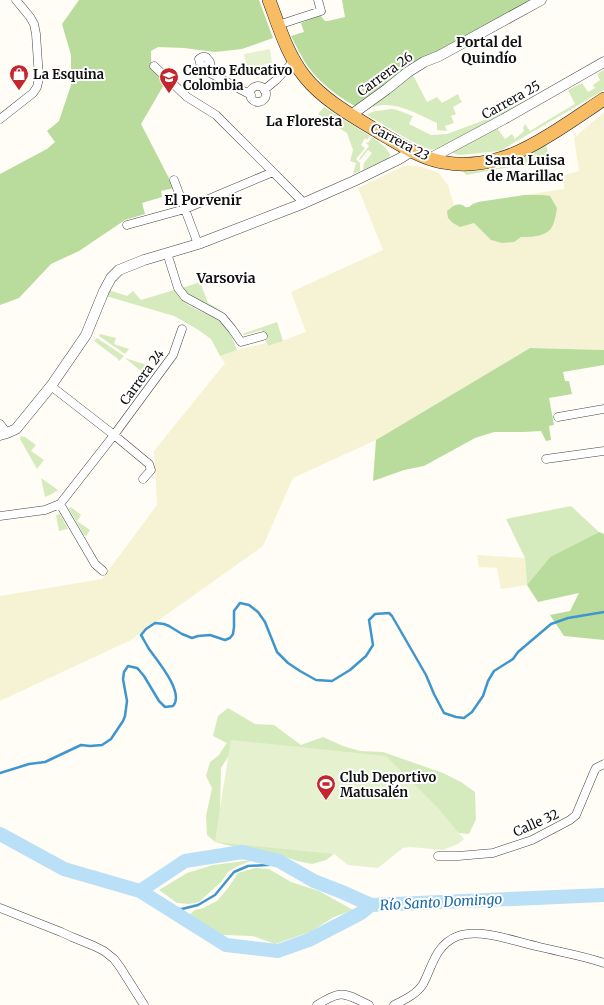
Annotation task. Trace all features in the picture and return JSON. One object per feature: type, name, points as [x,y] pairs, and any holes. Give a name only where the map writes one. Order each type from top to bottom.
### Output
[{"type":"highway","name":"Carrera 23","points":[[269,0],[294,61],[304,76],[317,90],[351,115],[412,151],[429,159],[453,164],[469,164],[500,159],[521,151],[536,143],[604,99]]},
{"type":"street","points":[[0,119],[33,93],[37,87],[39,78],[34,24],[16,0]]},
{"type":"street","points":[[278,25],[321,11],[318,0]]},
{"type":"street","name":"Carrera 26","points":[[351,115],[408,72],[424,62],[439,56],[541,0]]},
{"type":"street","points":[[264,90],[294,61]]},
{"type":"street","name":"Carrera 25","points":[[429,159],[511,116],[604,62]]},
{"type":"street","points":[[154,66],[187,97],[216,114],[304,203]]},
{"type":"street","points":[[210,73],[251,95],[251,98],[255,101],[261,102],[266,95],[264,90],[260,87],[255,87],[251,95]]},
{"type":"street","points":[[0,424],[4,434],[16,429],[51,386],[86,335],[104,291],[111,278],[119,270],[144,260],[198,244],[304,203],[354,181],[412,151]]},
{"type":"street","points":[[127,225],[185,209],[273,172]]},
{"type":"street","points":[[174,180],[198,244]]},
{"type":"street","points":[[167,253],[178,288],[185,297],[222,317],[241,342],[263,336]]},
{"type":"street","name":"Carrera 24","points":[[60,504],[174,355],[182,329]]},
{"type":"street","points":[[51,386],[149,464],[150,470],[143,479]]},
{"type":"street","points":[[558,417],[604,409]]},
{"type":"street","points":[[546,459],[604,451]]},
{"type":"street","points":[[0,516],[45,510],[60,504],[95,564],[104,571]]},
{"type":"street","name":"Calle 32","points":[[438,856],[493,853],[532,840],[570,820],[576,815],[596,768],[604,764]]},
{"type":"street","points":[[0,908],[104,951],[114,959],[120,967],[144,1005]]},
{"type":"street","points":[[394,1005],[412,995],[423,985],[439,950],[457,936],[490,934],[586,957],[604,963]]},
{"type":"street","points":[[317,1005],[334,995],[342,994],[352,996],[369,1005]]},
{"type":"shaded area","points":[[604,112],[604,350],[530,348],[376,440],[293,478],[263,546],[131,640],[0,701],[0,596],[102,579],[157,505],[154,451],[225,363],[220,356],[266,343],[268,346],[306,332],[291,292],[383,250],[358,188],[406,165],[422,167],[439,173],[448,185],[454,205],[461,204],[466,207],[478,202],[564,189],[564,175],[579,171],[574,138]]},
{"type":"shaded area","points":[[477,555],[525,558],[527,585],[501,589],[497,568],[479,567]]},
{"type":"green space","points":[[79,0],[259,0],[273,38],[242,49],[215,52],[184,48],[158,47],[151,51],[151,68],[165,83],[141,124],[174,188],[161,191],[162,197],[142,203],[145,214],[125,220],[79,251],[51,264],[19,298],[0,305],[0,174],[47,149],[55,142],[47,131],[59,121],[71,85],[71,55],[62,24]]},
{"type":"green space","points":[[342,0],[529,0],[528,4],[355,106],[343,99],[319,80],[304,61],[291,36],[304,32],[301,23],[320,15],[325,21],[345,17]]},
{"type":"green space","points":[[270,49],[272,63],[247,68],[244,54]]},
{"type":"green space","points":[[604,70],[604,90],[500,151],[460,155],[452,152],[454,149],[497,128],[505,139],[512,134],[515,139],[524,131],[523,128],[525,124],[530,131],[575,104],[568,90],[582,83],[588,92],[595,88],[593,85],[600,80],[597,74]]},
{"type":"green space","points":[[409,74],[414,77],[427,102],[437,97],[442,103],[458,94],[462,102],[453,107],[456,114],[451,116],[454,123],[445,126],[447,131],[437,130],[437,123],[400,107],[382,105],[373,107],[364,112],[362,109]]},
{"type":"green space","points":[[543,92],[443,147],[430,150],[411,141],[367,115],[376,111],[391,109],[396,110],[413,116],[409,124],[431,135],[447,134],[482,121]]},
{"type":"green space","points":[[324,107],[370,136],[367,140],[365,138],[361,145],[365,148],[356,159],[360,163],[360,171],[353,174],[356,163],[350,161],[353,150],[347,133],[318,114]]},
{"type":"green space","points":[[372,137],[386,148],[390,154],[389,158],[363,170],[364,163],[372,153],[368,150],[360,160],[359,159],[369,146],[366,142],[368,143]]},
{"type":"green space","points":[[546,144],[549,157],[533,163],[466,175],[462,170],[487,169],[505,166],[520,160]]},
{"type":"green space","points":[[525,195],[550,196],[557,208],[551,229],[544,234],[539,236],[521,237],[514,242],[502,243],[491,240],[474,223],[460,227],[448,218],[447,211],[456,205],[469,207],[478,202]]},
{"type":"green space","points":[[200,282],[208,303],[218,309],[215,310],[188,295],[182,288]]},
{"type":"green space","points":[[109,290],[127,296],[133,291],[141,300],[174,290],[185,302],[220,321],[228,331],[237,350],[220,356],[211,339],[197,329],[174,316],[106,296]]},
{"type":"green space","points":[[277,322],[283,341],[268,346],[262,330],[245,335],[242,334]]},
{"type":"green space","points":[[100,334],[116,338],[114,344],[129,349],[125,354],[99,336]]},
{"type":"green space","points":[[97,338],[124,356],[119,361],[94,341]]},
{"type":"green space","points":[[530,348],[604,350],[604,365],[563,372],[565,381],[569,381],[572,394],[549,398],[554,425],[549,426],[551,440],[546,441],[541,431],[494,432],[475,438],[424,466],[404,470],[373,481],[376,440]]},
{"type":"green space","points":[[125,358],[153,367],[147,376]]},
{"type":"green space","points":[[21,436],[25,437],[36,445],[31,451],[44,460],[37,469],[20,439]]},
{"type":"green space","points":[[41,478],[58,490],[45,497]]},
{"type":"green space","points":[[571,506],[599,532],[550,557],[527,585],[525,558],[506,519]]},
{"type":"green space","points":[[71,507],[81,515],[77,521],[90,530],[86,536],[69,509]]},
{"type":"green space","points":[[60,514],[68,529],[59,531],[56,515]]},
{"type":"green space","points":[[599,532],[604,534],[604,640],[564,636],[550,615],[570,611],[579,593],[538,602],[527,585],[550,557]]},
{"type":"green space","points":[[228,708],[255,724],[274,725],[301,745],[323,737],[343,746],[360,751],[383,752],[443,773],[461,782],[475,792],[476,819],[469,834],[448,832],[237,749],[228,757],[221,768],[221,827],[334,854],[326,860],[312,864],[297,861],[275,853],[247,850],[215,842],[207,835],[206,816],[212,788],[206,776],[210,762],[219,755],[227,743],[213,736],[218,716]]},
{"type":"green space","name":"Club Deportivo Matusalén","points":[[231,740],[386,756],[437,807],[464,839],[458,844],[443,850],[410,847],[403,848],[378,868],[348,865],[334,854],[215,842]]},
{"type":"green space","points":[[253,860],[228,872],[222,881],[199,902],[189,904],[177,903],[159,890],[187,873],[213,865]]},
{"type":"green space","points":[[255,868],[269,869],[291,882],[319,891],[353,910],[334,917],[310,932],[275,944],[253,936],[223,935],[189,915],[195,910],[217,901],[238,873]]},
{"type":"waterway","points":[[0,773],[29,764],[45,762],[81,745],[102,745],[111,739],[125,716],[127,701],[123,679],[124,672],[128,666],[139,670],[159,701],[165,707],[173,706],[176,700],[173,685],[141,635],[146,629],[155,623],[169,626],[192,638],[210,635],[225,640],[230,638],[233,634],[234,611],[240,603],[249,605],[258,612],[265,622],[277,652],[288,663],[316,680],[332,681],[350,670],[366,656],[373,645],[369,620],[375,614],[389,613],[426,675],[444,713],[464,718],[472,712],[483,696],[488,681],[494,671],[513,659],[518,652],[551,624],[568,618],[604,612]]},
{"type":"waterway","name":"Río Santo Domingo","points":[[0,834],[64,869],[140,891],[185,861],[242,852],[279,861],[314,881],[371,905],[604,895]]},
{"type":"waterway","points":[[168,909],[182,909],[198,905],[215,895],[234,872],[248,866],[284,864]]},
{"type":"waterway","points":[[140,891],[226,945],[278,951],[309,940],[361,913],[371,905]]},
{"type":"place","name":"La Esquina","points":[[19,91]]},
{"type":"place","name":"Centro Educativo Colombia","points":[[169,94]]},
{"type":"place","name":"Club Deportivo Matusalén","points":[[326,801]]},
{"type":"district","name":"Portal del Quindío","points":[[489,50]]},
{"type":"district","name":"La Floresta","points":[[304,121]]},
{"type":"district","name":"Santa Luisa de Marillac","points":[[525,168]]},
{"type":"district","name":"El Porvenir","points":[[203,200]]},
{"type":"district","name":"Varsovia","points":[[226,278]]}]
